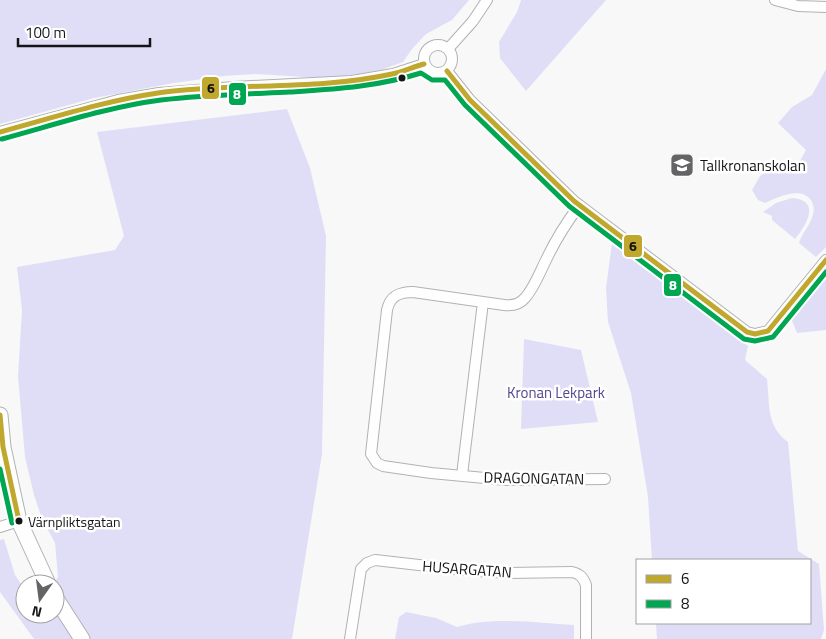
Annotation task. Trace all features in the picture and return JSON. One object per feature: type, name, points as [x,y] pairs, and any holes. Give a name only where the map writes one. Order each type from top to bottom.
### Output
[{"type":"street","points":[[448,49],[473,21],[486,0]]},
{"type":"street","points":[[775,0],[798,6],[826,7]]},
{"type":"street","points":[[439,45],[448,49],[453,61],[447,71],[438,74],[429,71],[424,64],[424,55],[430,47],[439,45]]},
{"type":"street","points":[[0,132],[118,100],[234,87],[352,81],[393,74],[424,64]]},
{"type":"street","points":[[447,71],[470,100],[579,206],[747,332],[755,334],[764,333],[771,328],[826,260]]},
{"type":"street","name":"DRAGONGATAN","points":[[579,206],[555,242],[525,299],[520,303],[511,306],[406,292],[394,296],[388,304],[387,310],[372,454],[373,458],[383,466],[431,473],[506,480],[606,479]]},
{"type":"street","name":"DRAGONGATAN","points":[[462,475],[483,302]]},
{"type":"street","points":[[0,415],[3,447],[20,521],[44,574]]},
{"type":"street","points":[[0,527],[20,521]]},
{"type":"street","name":"HUSARGATAN","points":[[350,639],[361,569],[367,563],[375,560],[506,573],[572,572],[579,574],[586,585],[586,639]]},
{"type":"street","points":[[65,613],[82,639]]},
{"type":"green space","points":[[0,0],[469,0],[452,20],[426,34],[403,62],[381,70],[337,79],[256,74],[224,76],[174,83],[94,98],[0,124]]},
{"type":"green space","points":[[521,0],[606,0],[526,91],[500,58],[499,42],[517,12]]},
{"type":"green space","points":[[826,69],[826,247],[816,257],[799,243],[814,208],[808,197],[797,193],[765,203],[758,200],[752,190],[760,176],[777,163],[795,170],[806,150],[778,123],[792,107],[812,95]]},
{"type":"green space","points":[[287,109],[310,168],[326,236],[322,454],[292,639],[34,639],[23,624],[65,624],[65,574],[58,574],[55,543],[42,519],[25,457],[18,376],[22,310],[17,267],[115,250],[124,236],[97,132]]},
{"type":"green space","points":[[792,198],[807,203],[809,208],[807,221],[795,239],[772,220],[772,216],[763,212],[776,203]]},
{"type":"green space","points":[[612,243],[748,346],[745,360],[767,379],[772,422],[781,436],[788,442],[798,551],[811,559],[652,559],[648,497],[631,393],[608,322],[606,288]]},
{"type":"green space","points":[[826,277],[826,330],[797,333],[791,318]]},
{"type":"green space","name":"Kronan Lekpark","points":[[524,339],[581,350],[598,422],[521,429]]},
{"type":"green space","points":[[4,539],[15,575],[15,613],[0,592],[0,540]]},
{"type":"green space","points":[[811,559],[819,564],[824,630],[821,639],[657,639],[656,624],[811,624]]},
{"type":"green space","points":[[406,612],[436,618],[457,627],[500,621],[574,625],[574,639],[395,639],[399,617]]},
{"type":"transit line","name":"6","points":[[0,132],[138,96],[216,88],[334,83],[392,74],[424,64]]},
{"type":"transit line","name":"6","points":[[447,71],[470,100],[574,201],[747,332],[755,334],[768,331],[826,260]]},
{"type":"transit line","name":"8","points":[[2,139],[141,103],[193,97],[340,88],[372,84],[421,73],[432,80],[445,80],[465,105],[569,206],[744,339],[755,341],[773,337],[826,272]]},
{"type":"transit line","name":"6","points":[[0,415],[3,447],[19,521]]},
{"type":"transit line","name":"8","points":[[0,469],[12,523]]},
{"type":"place","name":"Tallkronanskolan","points":[[682,165]]},
{"type":"place","name":"Värnpliktsgatan","points":[[19,521]]}]
